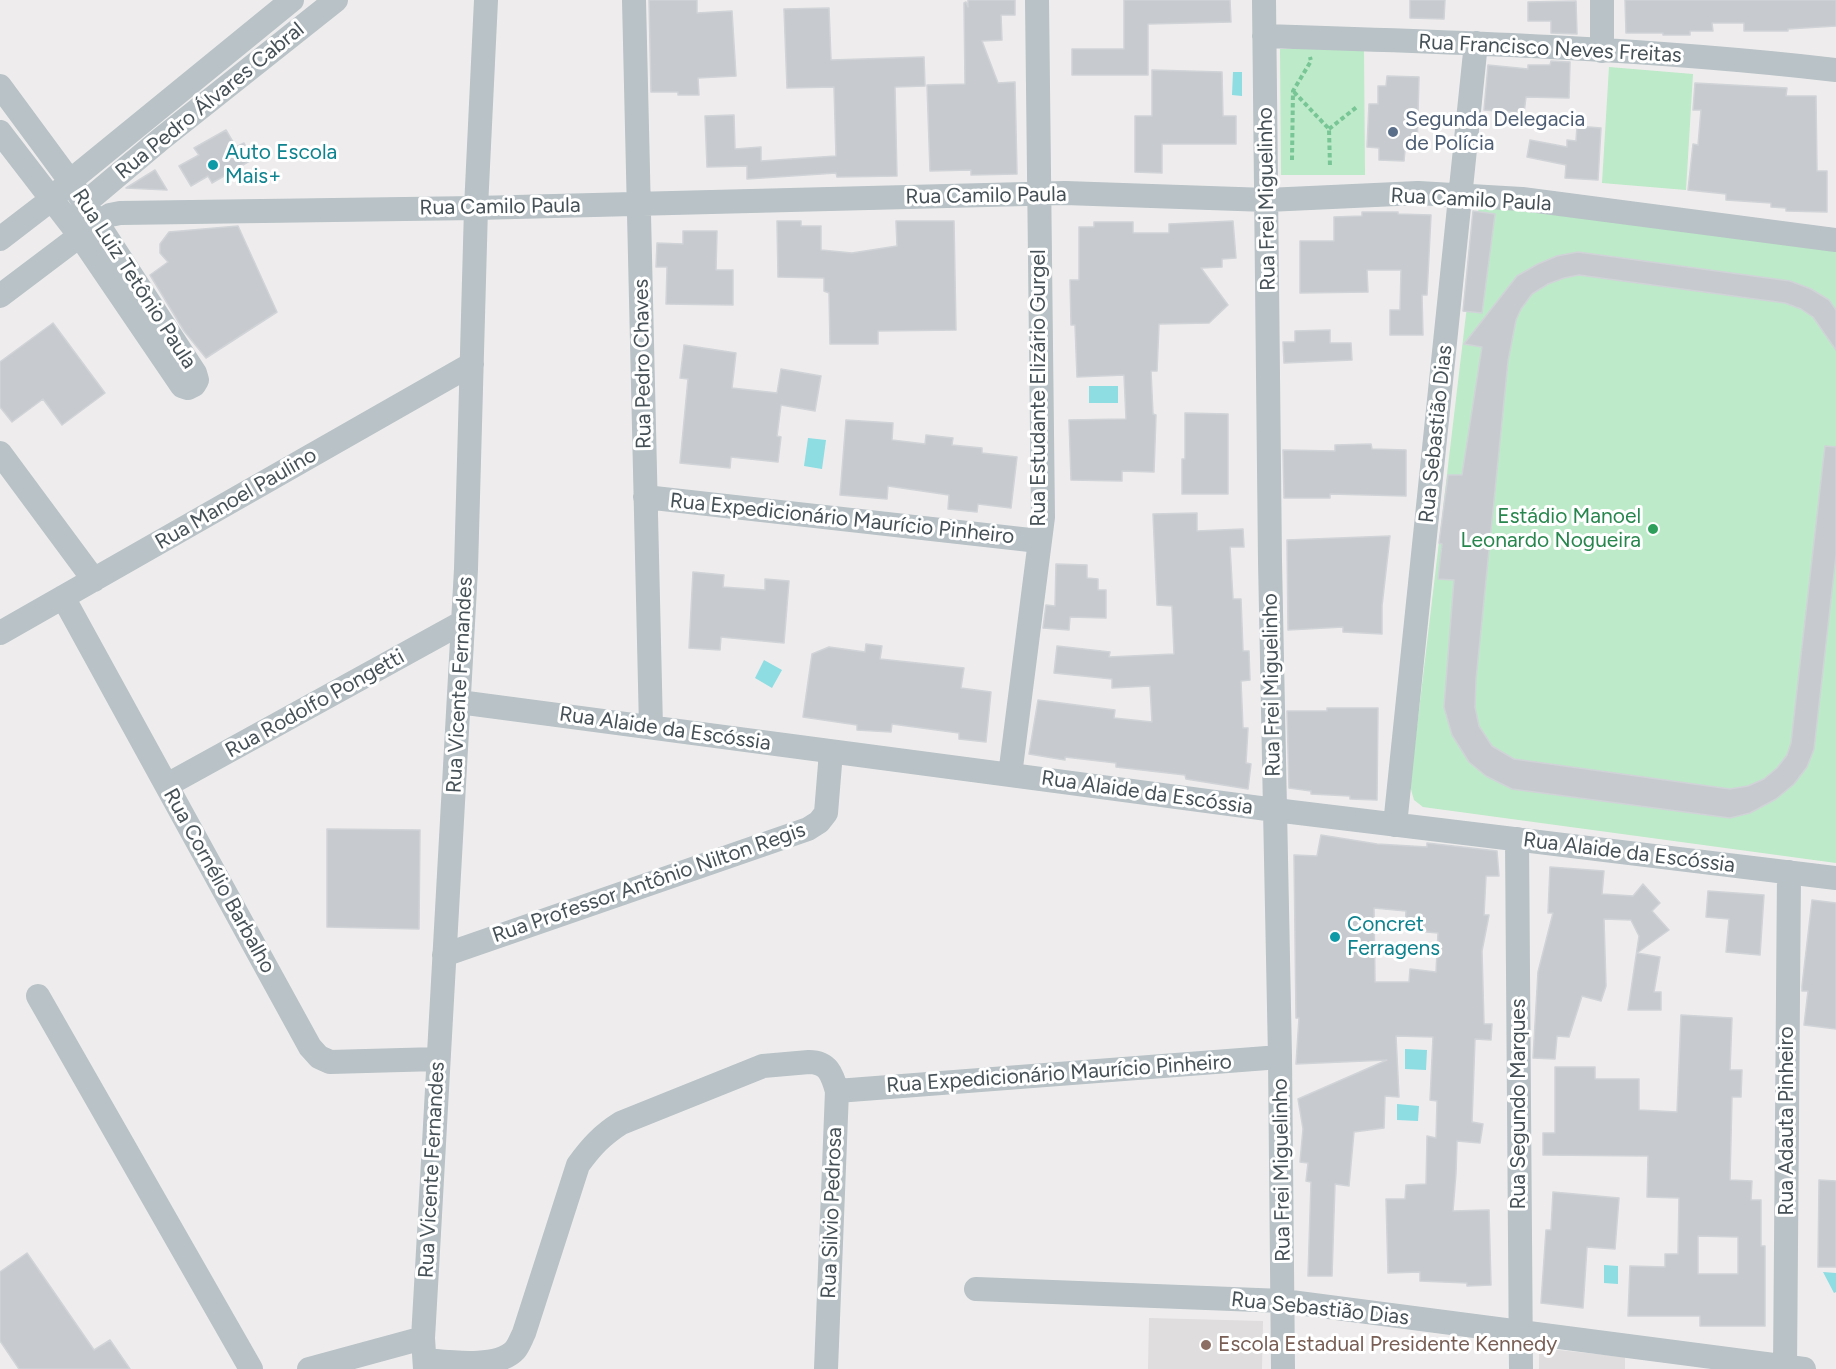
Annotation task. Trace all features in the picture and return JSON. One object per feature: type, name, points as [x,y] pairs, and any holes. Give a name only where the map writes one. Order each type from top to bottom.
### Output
[{"type":"street","name":"Rua Pedro Álvares Cabral","points":[[0,239],[52,199],[70,181],[292,0]]},
{"type":"street","name":"Rua Pedro Álvares Cabral","points":[[0,296],[87,220],[161,139],[336,0]]},
{"type":"street","name":"Rua Vicente Fernandes","points":[[425,1356],[438,1059],[463,622],[476,208],[486,0]]},
{"type":"street","name":"Rua Pedro Chaves","points":[[634,0],[651,728]]},
{"type":"street","name":"Rua Estudante Elizário Gurgel","points":[[1010,775],[1043,517],[1037,0]]},
{"type":"street","name":"Rua Frei Miguelinho","points":[[1264,0],[1283,1369]]},
{"type":"street","points":[[1602,0],[1602,51]]},
{"type":"street","name":"Rua Francisco Neves Freitas","points":[[1264,36],[1476,43],[1782,64],[1836,70]]},
{"type":"street","name":"Rua Sebastião Dias","points":[[1395,825],[1476,43]]},
{"type":"street","name":"Rua Luiz Tetônio Paula","points":[[0,86],[70,181],[87,220],[182,386],[188,388],[194,385],[197,380],[195,373],[87,220],[52,199],[0,132]]},
{"type":"street","name":"Rua Camilo Paula","points":[[133,213],[476,208],[1039,194],[1267,200],[1418,194],[1522,199],[1836,240]]},
{"type":"street","name":"Rua Pedro Álvares Cabral","points":[[87,220],[133,213]]},
{"type":"street","name":"Rua Manoel Paulino","points":[[0,633],[472,364]]},
{"type":"street","points":[[0,453],[94,580]]},
{"type":"street","name":"Rua Expedicionário Maurício Pinheiro","points":[[645,497],[1039,541]]},
{"type":"street","name":"Rua Cornélio Barbalho","points":[[63,597],[310,1047],[319,1057],[330,1062],[438,1059]]},
{"type":"street","name":"Rua Rodolfo Pongetti","points":[[166,785],[463,622]]},
{"type":"street","name":"Rua Alaide da Escóssia","points":[[459,702],[1275,810],[1836,878]]},
{"type":"street","name":"Rua Professor Antônio Nilton Regis","points":[[444,955],[808,829],[819,822],[826,813],[831,752]]},
{"type":"street","name":"Rua Segundo Marques","points":[[1517,839],[1521,1369]]},
{"type":"street","name":"Rua Adauta Pinheiro","points":[[1789,872],[1792,1368]]},
{"type":"street","points":[[38,996],[251,1369]]},
{"type":"street","name":"Rua Expedicionário Maurício Pinheiro","points":[[837,1091],[1280,1057]]},
{"type":"street","name":"Rua Silvio Pedrosa","points":[[425,1356],[489,1364],[505,1359],[514,1351],[524,1333],[578,1165],[591,1146],[603,1134],[621,1123],[763,1066],[809,1062],[821,1063],[832,1073],[837,1091],[826,1369]]},
{"type":"street","name":"Rua Sebastião Dias","points":[[976,1289],[1283,1301],[1792,1368]]},
{"type":"street","points":[[309,1369],[425,1356]]},
{"type":"path","points":[[1292,160],[1293,91],[1311,61],[1302,37]]},
{"type":"path","points":[[1293,91],[1329,129],[1330,167]]},
{"type":"path","points":[[1329,129],[1358,106]]},
{"type":"shaded area","name":"Escola Estadual Presidente Kennedy","points":[[1149,1318],[1263,1321],[1262,1369],[1148,1369]]},
{"type":"shaded area","points":[[1539,1348],[1625,1357],[1625,1369],[1539,1369]]},
{"type":"green space","points":[[1280,49],[1364,49],[1365,175],[1281,175]]},
{"type":"green space","points":[[1609,67],[1693,74],[1686,190],[1602,183]]},
{"type":"green space","name":"Estádio Manoel Leonardo Nogueira","points":[[1479,205],[1836,248],[1836,863],[1423,807],[1414,800],[1410,786]]},
{"type":"water","points":[[1233,72],[1242,72],[1242,96],[1232,95]]},
{"type":"water","points":[[1089,386],[1118,386],[1118,403],[1089,403]]},
{"type":"water","points":[[808,438],[826,440],[822,469],[804,466]]},
{"type":"water","points":[[764,660],[782,670],[772,688],[755,678]]},
{"type":"water","points":[[1405,1049],[1427,1050],[1426,1070],[1405,1069]]},
{"type":"water","points":[[1397,1104],[1419,1106],[1418,1121],[1397,1120]]},
{"type":"water","points":[[1604,1265],[1618,1266],[1618,1284],[1604,1283]]},
{"type":"water","points":[[1823,1272],[1836,1273],[1836,1292],[1834,1293]]},
{"type":"building","points":[[649,0],[697,0],[697,13],[732,11],[736,76],[698,78],[699,95],[651,92]]},
{"type":"building","points":[[968,0],[1015,0],[1015,15],[1001,15],[1002,40],[982,41],[998,83],[1015,82],[1017,174],[971,175],[971,170],[930,171],[927,85],[965,84],[964,3],[966,2],[968,7]]},
{"type":"building","points":[[1124,0],[1230,0],[1231,22],[1148,24],[1148,75],[1072,75],[1072,49],[1124,49]]},
{"type":"building","points":[[1410,0],[1445,0],[1444,19],[1410,18]]},
{"type":"building","points":[[1625,0],[1836,0],[1836,26],[1788,29],[1788,31],[1744,31],[1744,23],[1712,23],[1713,31],[1690,31],[1690,35],[1626,33]]},
{"type":"building","points":[[1576,1],[1577,34],[1551,33],[1551,21],[1528,21],[1528,2]]},
{"type":"building","points":[[829,8],[831,60],[924,57],[925,86],[895,87],[897,176],[837,177],[836,173],[747,179],[747,166],[707,167],[705,116],[734,115],[735,149],[761,147],[761,161],[836,156],[834,87],[787,88],[784,9]]},
{"type":"building","points":[[1551,61],[1570,62],[1569,98],[1526,97],[1524,113],[1484,110],[1488,65],[1528,69],[1528,65],[1550,65]]},
{"type":"building","points":[[1152,70],[1222,72],[1223,116],[1236,116],[1236,144],[1162,144],[1162,173],[1135,172],[1135,116],[1152,116]]},
{"type":"building","name":"Segunda Delegacia de Polícia","points":[[1387,76],[1419,77],[1417,151],[1405,150],[1404,161],[1379,160],[1379,148],[1367,147],[1369,104],[1378,104],[1378,86],[1386,86]]},
{"type":"building","points":[[1695,83],[1787,88],[1786,96],[1816,96],[1817,171],[1827,171],[1827,212],[1786,211],[1786,208],[1771,207],[1771,203],[1726,200],[1726,194],[1688,190],[1693,144],[1698,145],[1701,110],[1693,110]]},
{"type":"building","points":[[1577,126],[1601,128],[1598,180],[1565,178],[1566,165],[1527,157],[1530,140],[1567,147],[1567,140],[1576,141]]},
{"type":"building","name":"Auto Escola Mais+","points":[[226,130],[236,147],[244,143],[253,159],[212,183],[208,176],[191,186],[179,166],[199,155],[194,148]]},
{"type":"building","points":[[155,170],[167,190],[126,188]]},
{"type":"building","points":[[1473,211],[1495,214],[1482,313],[1463,311]]},
{"type":"building","points":[[1362,212],[1431,215],[1427,295],[1422,295],[1423,335],[1390,335],[1390,310],[1400,310],[1401,270],[1367,270],[1368,292],[1300,293],[1300,241],[1334,241],[1334,217],[1362,216]]},
{"type":"building","points":[[777,221],[801,221],[801,226],[821,226],[821,250],[852,253],[897,246],[896,221],[954,221],[956,330],[878,331],[878,344],[830,344],[829,293],[824,291],[824,278],[778,277]]},
{"type":"building","points":[[1233,221],[1236,258],[1222,259],[1222,267],[1201,268],[1228,305],[1209,323],[1159,324],[1157,371],[1151,371],[1153,414],[1156,415],[1154,472],[1122,471],[1122,481],[1071,480],[1069,420],[1126,419],[1124,375],[1077,377],[1075,325],[1071,325],[1070,280],[1079,280],[1079,227],[1094,227],[1094,222],[1133,222],[1133,233],[1169,233],[1169,224]]},
{"type":"building","points":[[238,226],[277,312],[206,358],[184,331],[150,275],[168,262],[160,253],[160,244],[169,232]]},
{"type":"building","points":[[683,231],[717,231],[716,270],[733,270],[733,305],[666,304],[667,267],[656,267],[657,243],[683,244]]},
{"type":"building","points":[[1578,252],[1790,281],[1811,289],[1829,300],[1836,310],[1836,350],[1813,317],[1785,303],[1579,275],[1548,284],[1532,294],[1516,320],[1508,361],[1476,679],[1475,707],[1479,726],[1492,746],[1514,759],[1730,789],[1748,786],[1764,779],[1787,755],[1791,743],[1825,446],[1836,447],[1836,555],[1814,749],[1807,767],[1794,784],[1776,799],[1750,813],[1730,818],[1512,789],[1486,776],[1469,762],[1452,735],[1444,707],[1454,580],[1438,579],[1442,544],[1439,543],[1448,475],[1462,475],[1482,347],[1464,344],[1517,276],[1557,256]]},
{"type":"building","points":[[53,323],[105,393],[62,425],[43,399],[12,422],[0,407],[0,362]]},
{"type":"building","points":[[1330,330],[1330,343],[1351,343],[1352,360],[1284,363],[1283,342],[1295,342],[1295,331]]},
{"type":"building","points":[[684,345],[736,353],[732,388],[777,393],[781,369],[821,376],[815,411],[781,405],[777,436],[781,437],[778,462],[731,457],[730,468],[680,463],[688,379],[680,378]]},
{"type":"building","points":[[1185,413],[1228,414],[1228,494],[1182,494]]},
{"type":"building","points":[[846,420],[893,423],[892,440],[925,444],[926,435],[953,438],[952,445],[982,448],[982,453],[1017,457],[1011,508],[978,504],[977,512],[948,509],[949,495],[888,486],[887,499],[840,495]]},
{"type":"building","points":[[1371,444],[1372,449],[1406,450],[1406,496],[1330,494],[1330,498],[1284,498],[1283,450],[1335,451],[1335,445]]},
{"type":"building","points":[[1197,513],[1197,531],[1243,529],[1244,547],[1230,547],[1233,599],[1241,599],[1243,651],[1249,651],[1250,680],[1241,681],[1243,728],[1248,728],[1246,763],[1251,764],[1248,789],[1186,779],[1185,775],[1116,767],[1116,763],[1065,757],[1065,760],[1029,754],[1038,700],[1115,710],[1114,718],[1152,722],[1150,686],[1112,688],[1112,679],[1054,673],[1057,646],[1110,652],[1109,657],[1174,654],[1172,606],[1157,605],[1153,514]]},
{"type":"building","points":[[1390,536],[1382,606],[1382,634],[1343,632],[1343,627],[1288,630],[1287,540]]},
{"type":"building","points":[[1056,564],[1087,565],[1087,578],[1098,579],[1098,590],[1106,590],[1106,618],[1070,617],[1069,630],[1043,628],[1046,605],[1055,606]]},
{"type":"building","points":[[693,572],[724,575],[723,587],[765,590],[765,579],[789,581],[784,643],[721,637],[720,650],[689,648]]},
{"type":"building","points":[[866,644],[882,646],[880,659],[964,668],[961,688],[991,692],[986,742],[959,739],[959,733],[892,724],[891,732],[857,730],[857,725],[803,717],[812,654],[829,647],[865,652]]},
{"type":"building","points":[[1327,708],[1378,708],[1377,800],[1311,794],[1311,791],[1289,788],[1287,711],[1327,711]]},
{"type":"building","points":[[327,829],[420,830],[419,929],[327,927]]},
{"type":"building","points":[[1321,835],[1377,844],[1427,847],[1427,843],[1497,851],[1499,876],[1486,876],[1484,915],[1489,915],[1482,951],[1484,1024],[1492,1024],[1491,1040],[1475,1039],[1472,1122],[1483,1124],[1480,1143],[1457,1141],[1453,1211],[1489,1210],[1491,1285],[1467,1286],[1467,1283],[1420,1281],[1420,1272],[1388,1273],[1386,1199],[1405,1199],[1406,1185],[1426,1184],[1427,1136],[1436,1138],[1437,1101],[1430,1100],[1433,1037],[1396,1036],[1399,1097],[1385,1096],[1384,1128],[1354,1132],[1349,1186],[1335,1184],[1332,1276],[1308,1276],[1311,1182],[1306,1181],[1308,1163],[1300,1162],[1303,1129],[1298,1099],[1387,1060],[1296,1064],[1299,1018],[1296,1018],[1294,855],[1317,856]],"holes":[[[1374,908],[1406,911],[1405,930],[1438,933],[1436,972],[1410,969],[1409,982],[1375,982]]]},
{"type":"building","points":[[1550,867],[1604,871],[1602,894],[1633,896],[1643,884],[1660,903],[1652,911],[1669,930],[1637,953],[1660,957],[1654,992],[1661,992],[1661,1010],[1628,1010],[1639,936],[1631,920],[1604,919],[1606,986],[1601,1001],[1582,996],[1569,1037],[1557,1036],[1555,1059],[1533,1058],[1538,972],[1553,913],[1548,913]]},
{"type":"building","points":[[1708,891],[1764,895],[1760,955],[1726,952],[1729,919],[1706,917]]},
{"type":"building","points":[[1812,900],[1836,903],[1836,1029],[1804,1025],[1808,991],[1802,991],[1802,986]]},
{"type":"building","points":[[1681,1015],[1732,1018],[1730,1070],[1742,1070],[1741,1097],[1732,1097],[1730,1180],[1752,1181],[1751,1200],[1761,1200],[1761,1246],[1765,1246],[1765,1326],[1700,1326],[1700,1316],[1628,1316],[1630,1266],[1665,1267],[1665,1254],[1678,1254],[1679,1198],[1647,1197],[1648,1156],[1543,1155],[1543,1133],[1555,1133],[1555,1067],[1595,1067],[1595,1079],[1639,1079],[1639,1110],[1677,1112]],"holes":[[[1698,1236],[1738,1237],[1738,1274],[1698,1274]]]},
{"type":"building","points":[[1819,1180],[1836,1181],[1836,1267],[1818,1267]]},
{"type":"building","points":[[1553,1192],[1619,1198],[1615,1249],[1587,1247],[1583,1308],[1541,1303],[1546,1230],[1551,1230]]},
{"type":"building","points":[[27,1253],[94,1350],[110,1340],[130,1369],[19,1369],[0,1341],[0,1272]]},
{"type":"place","name":"Segunda Delegacia de Polícia","points":[[1393,132]]},
{"type":"place","name":"Auto Escola Mais+","points":[[213,165]]},
{"type":"place","name":"Estádio Manoel Leonardo Nogueira","points":[[1653,529]]},
{"type":"place","name":"Concret Ferragens","points":[[1335,937]]},
{"type":"place","name":"Escola Estadual Presidente Kennedy","points":[[1206,1345]]}]
